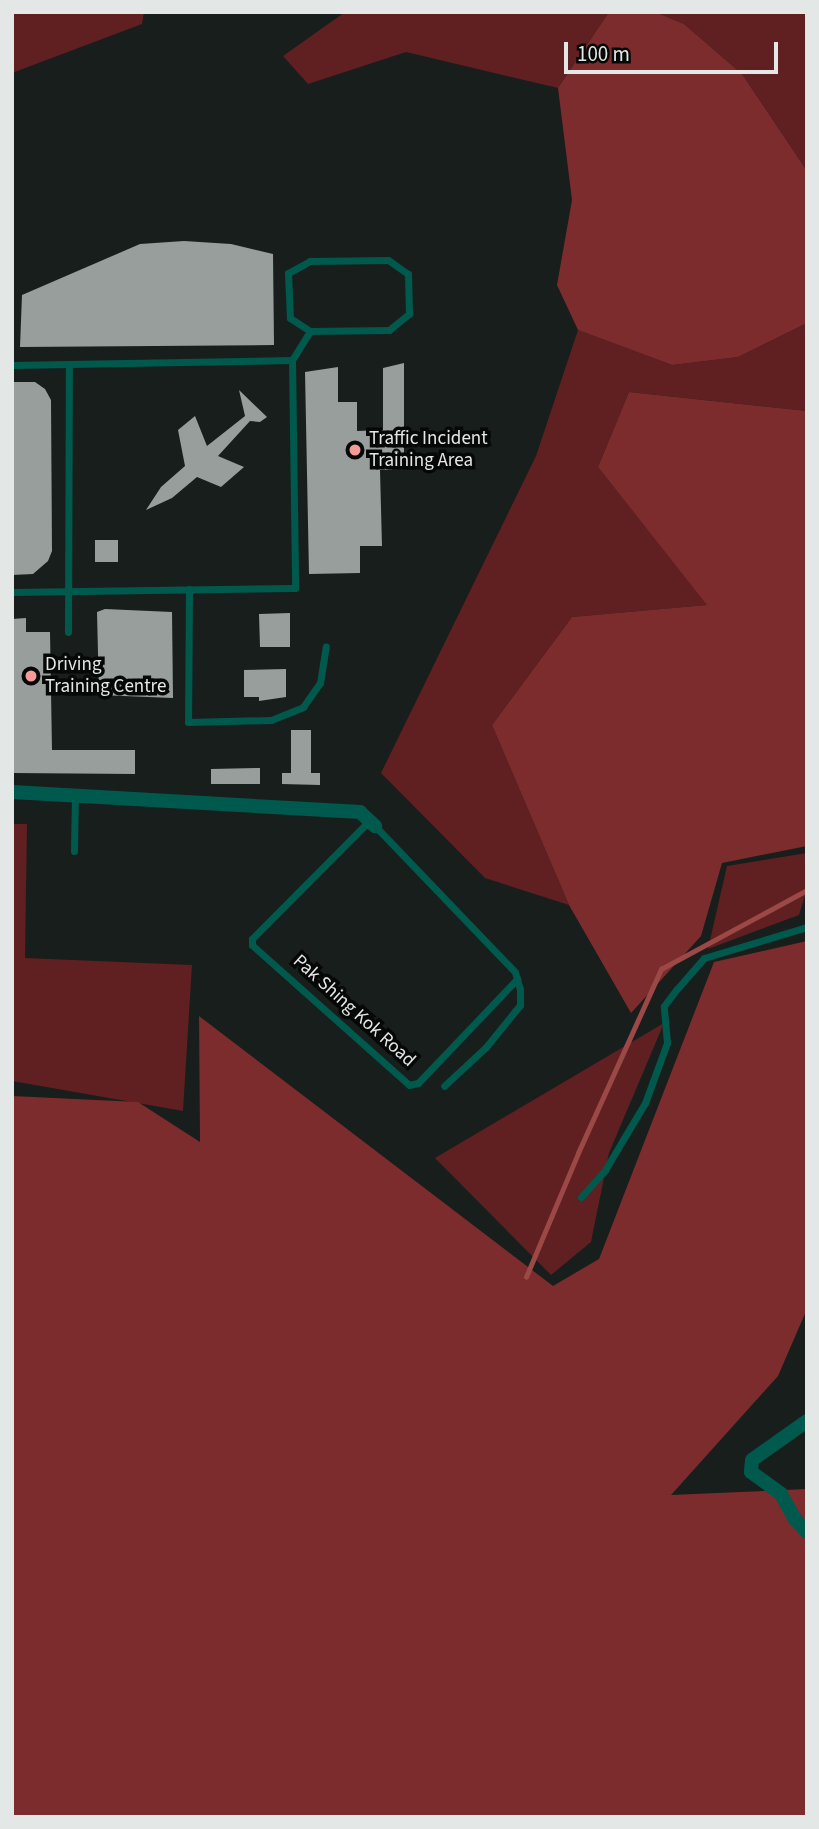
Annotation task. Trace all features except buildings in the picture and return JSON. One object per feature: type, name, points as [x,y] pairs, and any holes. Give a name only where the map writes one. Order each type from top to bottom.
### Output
[{"type":"street","points":[[12,792],[360,812],[372,824]]},
{"type":"street","points":[[807,1421],[752,1460],[751,1472],[781,1494],[807,1532]]},
{"type":"lane","points":[[388,260],[408,274],[409,313],[389,330],[310,331],[290,318],[288,273],[310,261],[388,260]]},
{"type":"lane","points":[[12,592],[295,588],[292,360],[310,331]]},
{"type":"lane","points":[[12,365],[292,360]]},
{"type":"lane","points":[[68,632],[69,364]]},
{"type":"lane","points":[[189,589],[187,722],[271,720],[303,707],[320,683],[326,646]]},
{"type":"lane","points":[[74,851],[75,795]]},
{"type":"lane","points":[[372,824],[515,972],[517,979],[520,1005],[486,1047],[444,1086]]},
{"type":"lane","name":"Pak Shing Kok Road","points":[[372,824],[252,939],[252,945],[409,1085],[418,1083],[517,979]]},
{"type":"lane","points":[[581,1197],[605,1170],[645,1103],[667,1043],[664,1006],[676,990],[704,958],[807,927]]},
{"type":"shaded area","points":[[12,12],[144,12],[142,24],[12,73]]},
{"type":"shaded area","points":[[345,12],[609,12],[558,88],[406,52],[308,84],[283,56]]},
{"type":"shaded area","points":[[609,12],[655,12],[684,24],[742,74],[807,171],[807,323],[738,357],[672,365],[578,330],[557,285],[572,200],[558,88]]},
{"type":"shaded area","points":[[655,12],[807,12],[807,171],[742,74],[684,24]]},
{"type":"shaded area","points":[[807,323],[807,411],[629,392],[598,467],[708,605],[572,617],[492,725],[569,905],[485,878],[381,773],[536,456],[578,330],[672,365],[738,357]]},
{"type":"shaded area","points":[[629,392],[807,411],[807,846],[722,863],[701,936],[631,1013],[569,905],[492,725],[572,617],[707,605],[598,467]]},
{"type":"shaded area","points":[[12,824],[27,824],[25,958],[192,965],[183,1111],[12,1081]]},
{"type":"shaded area","points":[[807,853],[807,889],[799,915],[708,949],[727,866]]},
{"type":"shaded area","points":[[807,941],[807,1309],[778,1376],[671,1495],[807,1489],[807,1817],[12,1817],[12,1096],[138,1102],[200,1142],[199,1016],[553,1286],[599,1259],[714,962]]},
{"type":"shaded area","points":[[664,1023],[609,1153],[591,1242],[551,1275],[435,1158]]},
{"type":"waterway","points":[[526,1277],[578,1153],[661,969],[807,890]]},
{"type":"place","name":"Traffic Incident Training Area","points":[[355,450]]},
{"type":"place","name":"Driving Training Centre","points":[[31,676]]}]
